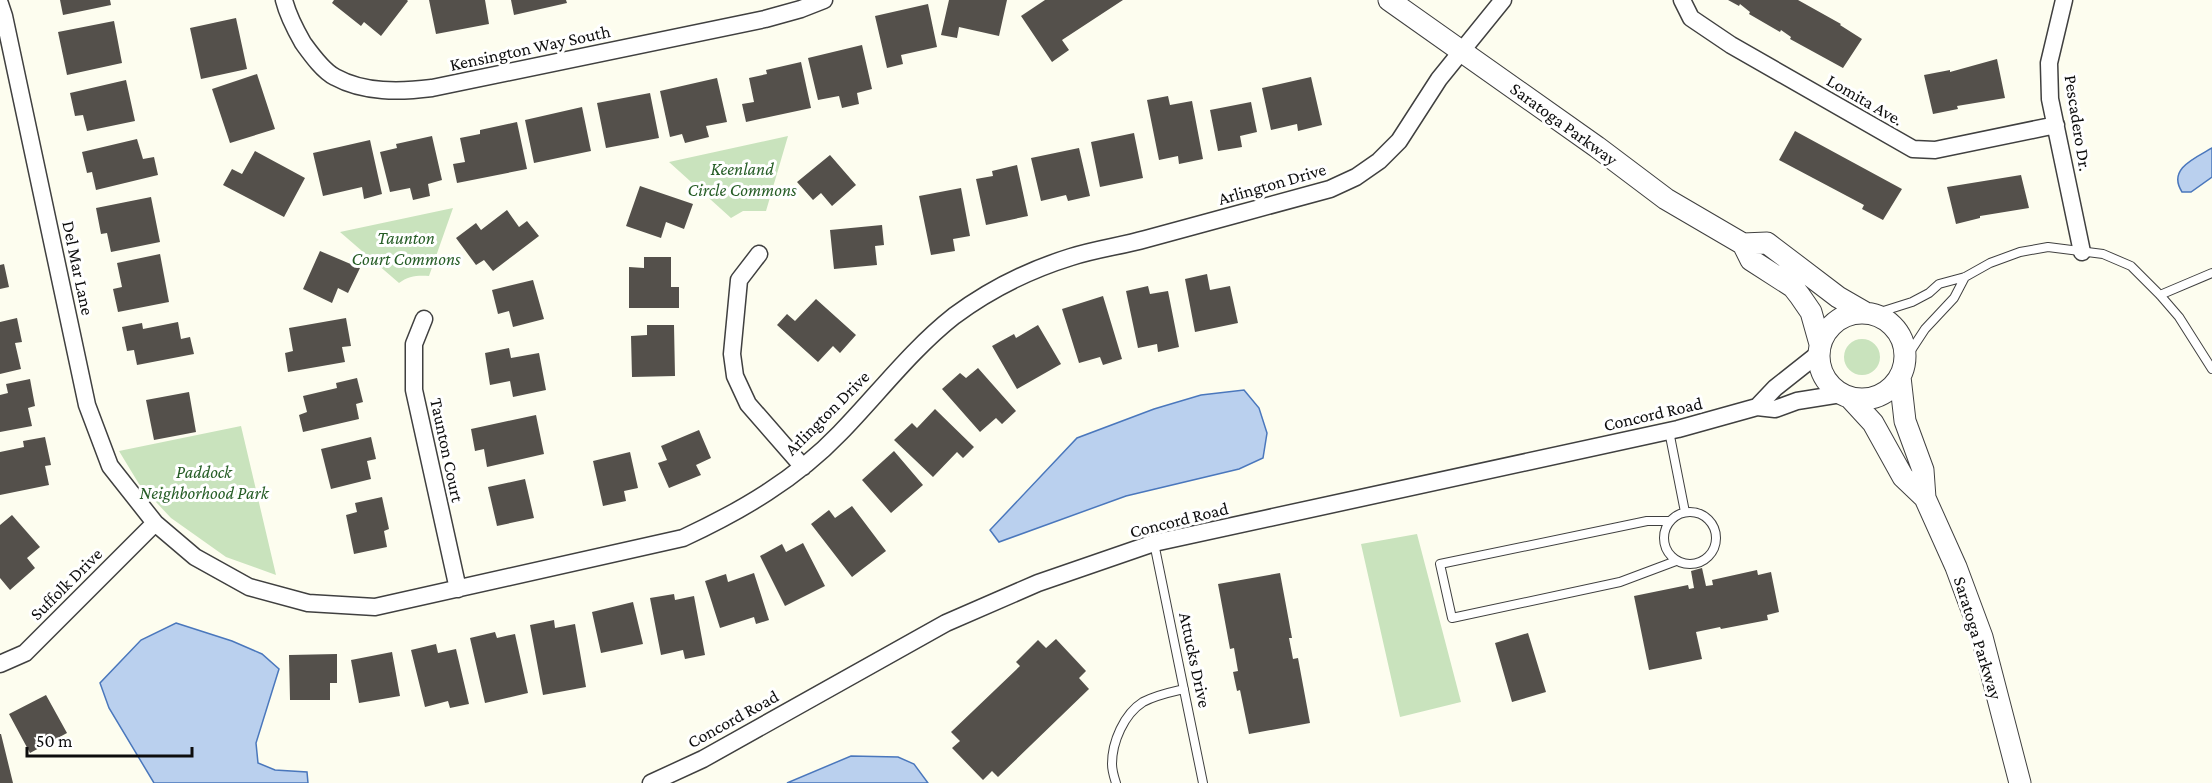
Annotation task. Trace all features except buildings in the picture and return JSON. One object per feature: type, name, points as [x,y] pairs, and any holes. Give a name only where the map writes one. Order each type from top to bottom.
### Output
[{"type":"street","name":"Kensington Way South","points":[[284,0],[297,33],[308,49],[333,76],[359,87],[409,91],[765,19],[824,0]]},
{"type":"street","name":"Saratoga Parkway","points":[[1389,0],[1597,147],[1666,199],[1743,244],[1752,260],[1793,287],[1800,296],[1811,312],[1819,349]]},
{"type":"street","name":"Arlington Drive","points":[[155,523],[195,556],[249,587],[309,603],[375,607],[682,538],[750,504],[802,467],[839,434],[929,338],[982,297],[1011,281],[1072,256],[1141,240],[1330,189],[1356,177],[1379,161],[1399,141],[1431,95],[1439,79],[1503,0]]},
{"type":"street","name":"Lomita Ave.","points":[[1682,0],[1691,18],[1731,45],[1913,149],[1935,150],[2056,125]]},
{"type":"street","name":"Pescadero Dr.","points":[[2064,0],[2049,63],[2050,99],[2082,252]]},
{"type":"street","name":"Del Mar Lane","points":[[0,4],[87,405],[110,466],[155,523]]},
{"type":"street","name":"Saratoga Parkway","points":[[1743,244],[1767,243],[1838,297],[1869,313]]},
{"type":"street","points":[[759,254],[739,280],[732,354],[735,376],[748,404],[802,467]]},
{"type":"street","points":[[1869,313],[1883,318],[1898,330],[1905,348],[1903,367],[1888,391],[1879,396],[1860,399],[1846,396],[1827,381],[1819,364],[1819,349],[1824,335],[1837,321],[1845,316],[1869,313]]},
{"type":"street","name":"Taunton Court","points":[[424,319],[414,344],[414,390],[458,589]]},
{"type":"street","points":[[1757,407],[1819,349]]},
{"type":"street","name":"Saratoga Parkway","points":[[1903,367],[1905,421],[1923,470],[1925,498],[1956,567],[1982,638],[2020,783]]},
{"type":"street","name":"Saratoga Parkway","points":[[1846,396],[1873,423],[1903,477],[1925,498]]},
{"type":"street","name":"Concord Road","points":[[651,783],[703,759],[946,623],[1038,583],[1155,543],[1669,431],[1757,407],[1775,409],[1797,401],[1846,396]]},
{"type":"street","name":"Suffolk Drive","points":[[0,664],[25,653],[155,523]]},
{"type":"lane","points":[[1869,313],[1912,302],[1929,293],[1939,284],[1965,277],[1990,263],[2020,252],[2048,248],[2103,254],[2131,266],[2160,295],[2179,317],[2212,369]]},
{"type":"lane","points":[[2160,295],[2212,273]]},
{"type":"lane","points":[[1903,367],[1925,328],[1954,298],[1965,277]]},
{"type":"lane","points":[[1669,431],[1685,512]]},
{"type":"lane","points":[[1669,521],[1663,538],[1665,547],[1676,561],[1685,565],[1694,565],[1709,556],[1716,541],[1716,533],[1708,519],[1693,512],[1685,512],[1669,521],[1647,521],[1440,564],[1452,618],[1620,582],[1676,561]]},
{"type":"lane","name":"Attucks Drive","points":[[1155,543],[1203,783]]},
{"type":"lane","points":[[1116,783],[1112,765],[1114,747],[1120,729],[1132,711],[1158,695],[1184,689]]},
{"type":"green space","name":"Keenland Circle Commons","points":[[788,136],[766,211],[743,211],[731,218],[669,162]]},
{"type":"green space","name":"Taunton Court Commons","points":[[453,208],[429,276],[413,276],[399,283],[340,232]]},
{"type":"green space","points":[[1862,339],[1875,344],[1880,357],[1875,370],[1862,375],[1849,370],[1844,357],[1849,344]]},
{"type":"green space","name":"Paddock Neighborhood Park","points":[[241,426],[276,575],[226,557],[171,518],[139,484],[119,451]]},
{"type":"green space","points":[[1417,534],[1461,702],[1400,717],[1361,544]]},
{"type":"water","points":[[2212,148],[2212,177],[2191,192],[2182,192],[2178,184],[2180,171],[2191,160]]},
{"type":"water","points":[[1244,390],[1259,408],[1267,433],[1263,458],[1239,469],[1126,496],[999,542],[990,530],[1077,438],[1154,409],[1201,395]]},
{"type":"water","points":[[176,623],[232,641],[262,654],[279,669],[256,743],[258,763],[275,770],[307,772],[308,783],[154,783],[109,708],[100,683],[141,640]]},
{"type":"water","points":[[851,756],[898,757],[914,764],[928,783],[787,783]]}]
